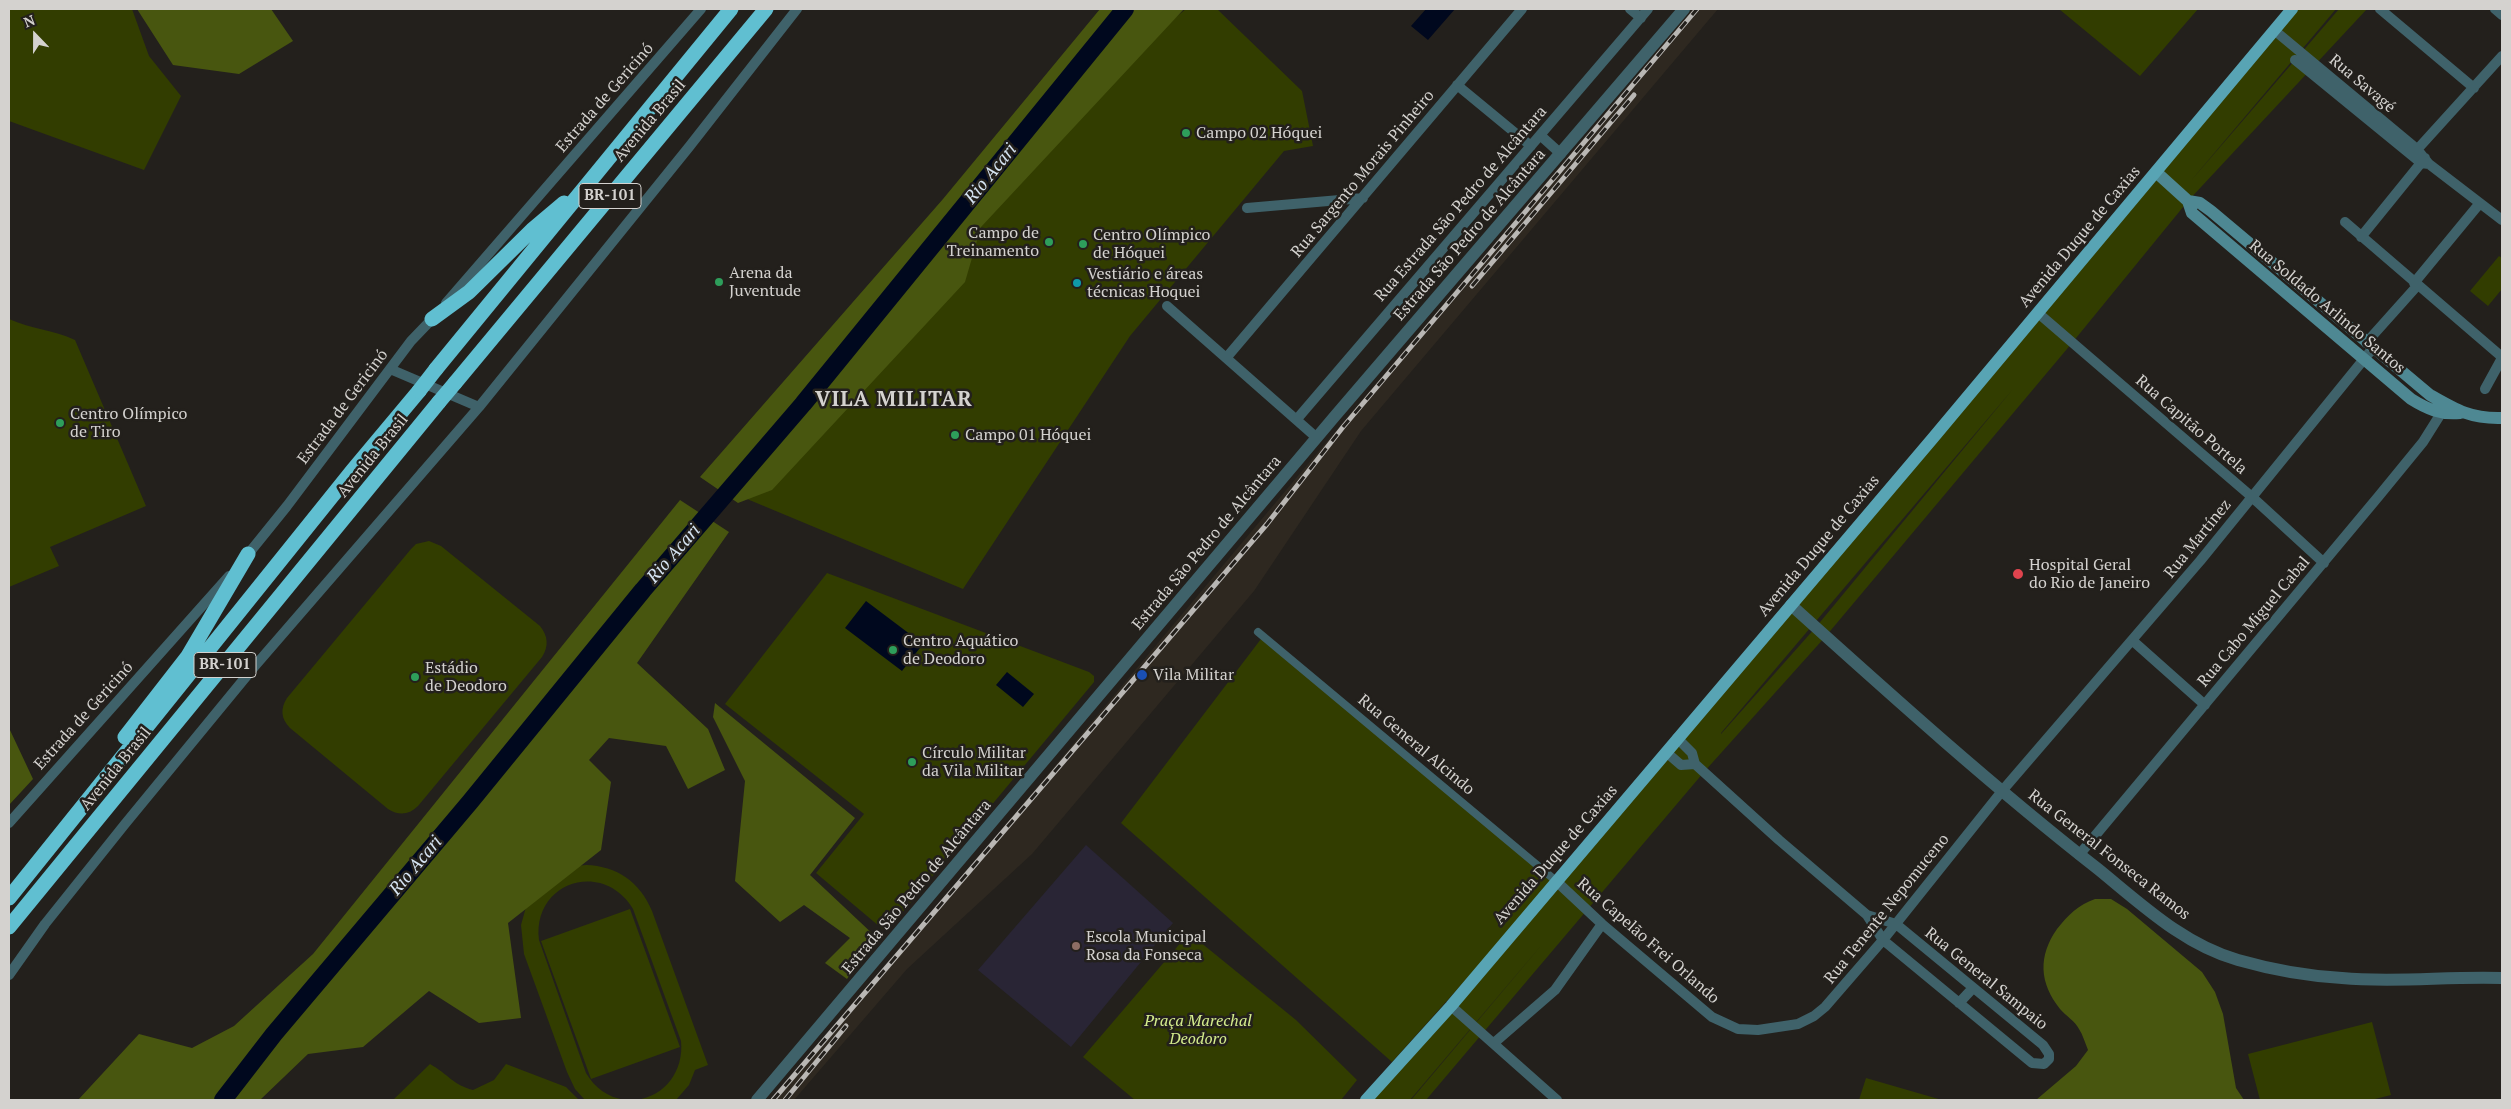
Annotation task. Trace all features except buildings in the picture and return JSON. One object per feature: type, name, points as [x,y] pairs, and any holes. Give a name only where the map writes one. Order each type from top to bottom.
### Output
[{"type":"highway","name":"Avenida Brasil","points":[[9,898],[436,369],[731,9]]},
{"type":"highway","name":"Avenida Brasil","points":[[11,926],[439,402],[766,9]]},
{"type":"highway","points":[[432,319],[469,292],[532,230],[594,177]]},
{"type":"highway","points":[[56,838],[62,820],[188,656],[248,554]]},
{"type":"main road","name":"Avenida Duque de Caxias","points":[[1366,1100],[1451,1006],[1555,880],[2038,313],[2292,9]]},
{"type":"main road","name":"Rua Soldado Arlindo Santos","points":[[2156,172],[2188,201],[2192,213],[2411,399],[2426,408],[2444,409],[2466,415],[2502,418]]},
{"type":"main road","name":"Rua Soldado Arlindo Santos","points":[[2188,201],[2200,203],[2430,395],[2444,409]]},
{"type":"street","name":"Estrada de Gericinó","points":[[9,824],[248,554],[390,369],[701,9]]},
{"type":"street","points":[[9,975],[65,898],[254,667],[479,407],[690,147],[797,9]]},
{"type":"street","name":"Rua Sargento Morais Pinheiro","points":[[1227,357],[1522,9]]},
{"type":"street","points":[[1630,9],[1641,18]]},
{"type":"street","name":"Rua Estrada São Pedro de Alcântara","points":[[1297,419],[1648,9]]},
{"type":"street","name":"Estrada São Pedro de Alcântara","points":[[757,1100],[1317,438],[1684,9]]},
{"type":"street","points":[[2380,9],[2474,88]]},
{"type":"street","points":[[2495,9],[2502,15]]},
{"type":"street","name":"Rua Savagé","points":[[2274,30],[2298,56],[2425,161],[2502,220]]},
{"type":"street","points":[[2414,152],[2502,56]]},
{"type":"street","points":[[1457,85],[1531,146]]},
{"type":"street","points":[[1540,135],[1561,154]]},
{"type":"street","points":[[2361,236],[2425,161]]},
{"type":"street","points":[[1247,208],[1363,198]]},
{"type":"street","name":"Rua Martínez","points":[[2002,791],[2133,641],[2364,360],[2370,345],[2480,203]]},
{"type":"street","points":[[2345,222],[2415,285],[2502,358],[2485,389]]},
{"type":"street","points":[[1167,306],[1317,438]]},
{"type":"street","name":"Rua Capitão Portela","points":[[2038,313],[2252,497],[2324,562]]},
{"type":"street","points":[[390,369],[479,407]]},
{"type":"street","name":"Rua Cabo Miguel Cabal","points":[[2079,855],[2414,453],[2444,409]]},
{"type":"street","name":"Rua General Fonseca Ramos","points":[[1791,605],[2002,791],[2170,927],[2200,945],[2236,959],[2288,972],[2344,979],[2502,978]]},
{"type":"street","name":"Rua General Alcindo","points":[[1258,632],[1555,880]]},
{"type":"street","points":[[2133,641],[2205,705]]},
{"type":"street","name":"Rua General Sampaio","points":[[1677,738],[1692,753],[1695,764],[1779,840],[1867,915],[1882,940],[2032,1063],[2044,1064],[2049,1059],[2049,1054],[2043,1045],[1896,924],[1867,915]]},
{"type":"street","name":"Rua General Sampaio","points":[[1666,752],[1681,764],[1695,764]]},
{"type":"street","name":"Rua Tenente Nepomuceno","points":[[1781,1028],[1798,1024],[1825,1007],[1896,924],[2002,791]]},
{"type":"street","name":"Rua Capelão Frei Orlando","points":[[1555,880],[1602,924],[1712,1017],[1738,1029],[1781,1028]]},
{"type":"street","points":[[1494,1043],[1555,990],[1602,924]]},
{"type":"street","points":[[1959,1003],[1974,988]]},
{"type":"street","points":[[1451,1006],[1557,1100]]},
{"type":"shaded area","points":[[1693,9],[1718,9],[1361,431],[1254,591],[1032,854],[907,969],[794,1100],[771,1100],[914,934],[1323,446]]},
{"type":"shaded area","name":"Escola Municipal Rosa da Fonseca","points":[[1086,845],[1173,923],[1071,1047],[978,970]]},
{"type":"green space","points":[[9,9],[132,9],[149,56],[181,96],[144,170],[9,121]]},
{"type":"green space","points":[[137,9],[271,9],[293,41],[239,74],[173,65]]},
{"type":"green space","points":[[1100,9],[1184,9],[981,227],[965,282],[772,490],[738,503],[700,477],[943,199]]},
{"type":"green space","name":"Centro Olímpico de Hóquei","points":[[1186,9],[1217,9],[1302,91],[1313,146],[1284,151],[1130,336],[963,589],[747,499],[1097,80]]},
{"type":"green space","points":[[2059,9],[2198,9],[2140,76]]},
{"type":"green space","points":[[2294,9],[2336,9],[2189,183],[2339,9],[2367,9],[2188,201],[2072,343],[1826,636],[1704,772],[1426,1100],[1411,1100],[1545,941],[1410,1100],[1369,1100],[1504,937],[1392,1062],[1121,823],[1264,635],[1554,879]],"holes":[[[2013,389],[1816,627],[1721,734]]]},
{"type":"green space","points":[[2499,256],[2502,258],[2502,289],[2488,306],[2470,291]]},
{"type":"green space","name":"Centro Olímpico de Tiro","points":[[9,319],[58,333],[75,340],[146,506],[50,547],[59,566],[9,587]]},
{"type":"green space","points":[[680,500],[729,532],[637,663],[708,729],[725,770],[688,789],[666,746],[609,738],[589,760],[611,782],[601,850],[508,923],[521,1018],[479,1023],[429,991],[363,1047],[308,1054],[260,1100],[78,1100],[139,1034],[192,1048],[234,1026],[313,954]]},
{"type":"green space","name":"Estádio de Deodoro","points":[[429,541],[441,546],[540,626],[545,634],[547,645],[542,657],[418,806],[407,813],[400,814],[388,809],[290,728],[283,717],[282,710],[287,698],[411,549],[416,544]]},
{"type":"green space","name":"Círculo Militar da Vila Militar","points":[[827,573],[1089,672],[1094,676],[1094,682],[886,932],[816,873],[864,814],[725,704]]},
{"type":"green space","points":[[715,703],[855,818],[810,875],[876,937],[847,979],[825,963],[850,938],[804,905],[780,922],[735,881],[745,781],[713,717]]},
{"type":"green space","points":[[9,728],[33,779],[9,805]]},
{"type":"green space","points":[[586,865],[608,869],[626,878],[641,892],[652,911],[708,1065],[695,1070],[689,1085],[676,1100],[636,1100],[647,1098],[656,1093],[671,1080],[679,1062],[681,1041],[633,909],[620,894],[605,885],[588,882],[572,884],[558,892],[547,904],[540,920],[539,940],[586,1073],[602,1091],[613,1097],[625,1100],[585,1100],[575,1089],[567,1072],[524,954],[521,925],[526,907],[576,866]]},
{"type":"green space","points":[[2095,899],[2111,899],[2127,909],[2202,972],[2215,992],[2223,1014],[2236,1088],[2244,1100],[2036,1100],[2076,1066],[2088,1050],[2077,1026],[2060,1009],[2048,989],[2045,979],[2044,959],[2051,939],[2065,919],[2083,904]]},
{"type":"green space","points":[[630,909],[680,1047],[591,1079],[541,941]]},
{"type":"green space","name":"Praça Marechal Deodoro","points":[[1189,933],[1296,1020],[1357,1080],[1341,1100],[1135,1100],[1083,1057]]},
{"type":"green space","points":[[2372,1022],[2391,1095],[2371,1100],[2260,1100],[2248,1054]]},
{"type":"green space","points":[[430,1064],[455,1082],[473,1090],[494,1080],[506,1064],[566,1087],[579,1100],[393,1100]]},
{"type":"green space","points":[[1866,1078],[1942,1100],[1859,1100]]},
{"type":"water","points":[[1426,9],[1455,9],[1428,40],[1411,26]]},
{"type":"water","points":[[866,601],[923,644],[902,671],[845,628]]},
{"type":"water","points":[[1007,672],[1034,694],[1023,707],[996,685]]},
{"type":"waterway","name":"Rio Acari","points":[[223,1100],[274,1034],[470,802],[643,590],[803,404],[1125,9]]},
{"type":"railway","points":[[773,1100],[1267,524],[1343,427],[1697,9]]},
{"type":"railway","points":[[1472,286],[1634,95]]},
{"type":"railway","points":[[785,1100],[846,1026]]},
{"type":"place","name":"Campo 02 Hóquei","points":[[1186,133]]},
{"type":"place","name":"Campo de Treinamento","points":[[1049,242]]},
{"type":"place","name":"Centro Olímpico de Hóquei","points":[[1083,244]]},
{"type":"place","name":"Arena da Juventude","points":[[719,282]]},
{"type":"place","name":"Vestiário e áreas técnicas Hoquei","points":[[1077,283]]},
{"type":"place","name":"Centro Olímpico de Tiro","points":[[60,423]]},
{"type":"place","name":"Campo 01 Hóquei","points":[[955,435]]},
{"type":"place","name":"Hospital Geral do Rio de Janeiro","points":[[2018,574]]},
{"type":"place","name":"Centro Aquático de Deodoro","points":[[893,650]]},
{"type":"place","name":"Vila Militar","points":[[1142,675]]},
{"type":"place","name":"Estádio de Deodoro","points":[[415,677]]},
{"type":"place","name":"Círculo Militar da Vila Militar","points":[[912,762]]},
{"type":"place","name":"Escola Municipal Rosa da Fonseca","points":[[1076,946]]},
{"type":"district","name":"VILA MILITAR","points":[[894,400]]}]
